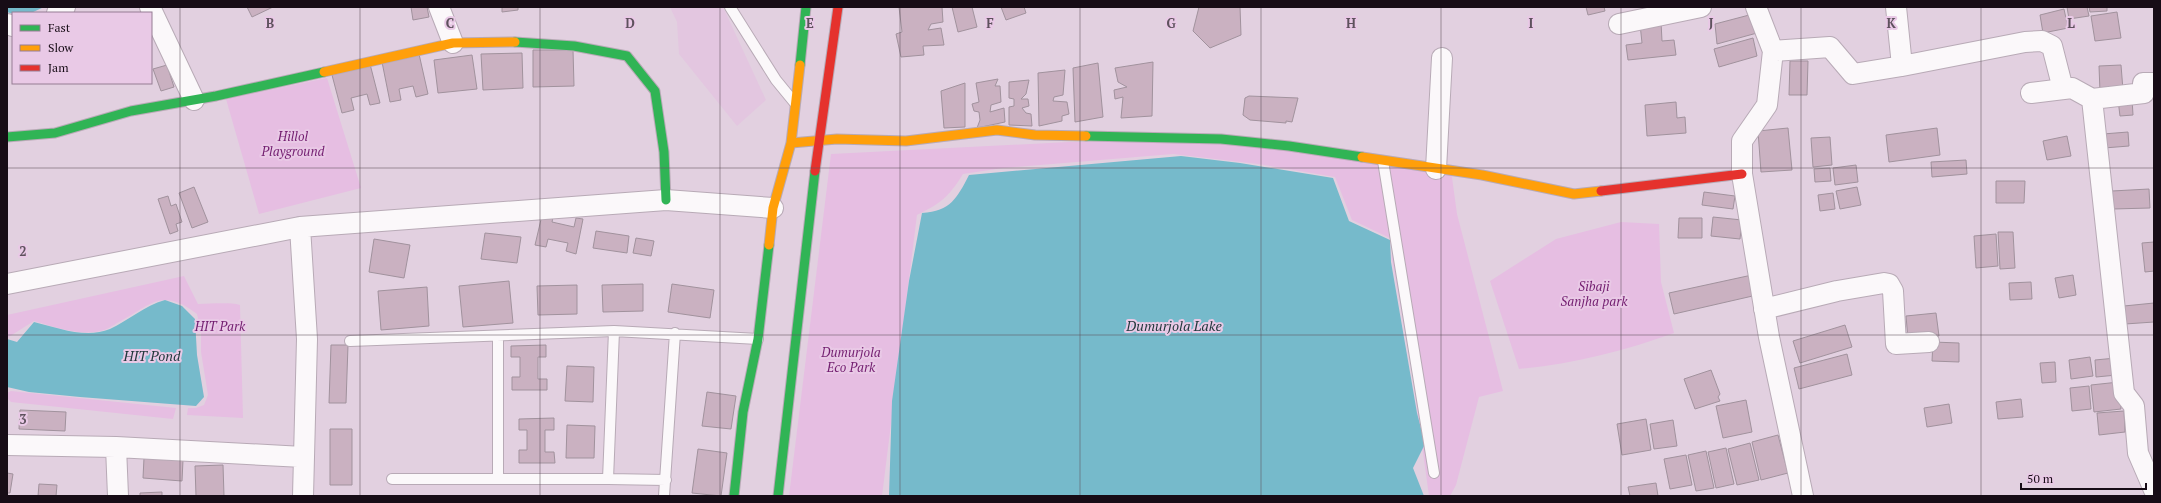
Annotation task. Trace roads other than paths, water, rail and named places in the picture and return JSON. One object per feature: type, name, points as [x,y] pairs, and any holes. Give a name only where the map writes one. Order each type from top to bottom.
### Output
[{"type":"street","points":[[150,7],[194,100]]},
{"type":"street","points":[[438,7],[453,43]]},
{"type":"street","points":[[734,496],[743,412],[758,339],[773,208],[791,143],[806,7]]},
{"type":"street","points":[[778,496],[809,213],[838,7]]},
{"type":"street","points":[[1619,24],[1701,7]]},
{"type":"street","points":[[1756,7],[1773,51],[1767,106],[1742,141],[1742,174],[1764,309],[1803,496]]},
{"type":"street","points":[[1896,7],[1902,66]]},
{"type":"street","points":[[1773,51],[1830,47],[1853,74],[2024,42],[2042,41],[2052,46],[2063,89]]},
{"type":"street","points":[[7,137],[55,133],[132,111],[194,100],[453,43],[512,42],[566,46],[627,56],[655,91],[664,152],[666,200]]},
{"type":"street","points":[[1436,169],[1442,58]]},
{"type":"street","points":[[2031,93],[2072,88],[2092,99],[2144,93],[2143,83],[2154,83]]},
{"type":"street","points":[[2092,99],[2124,393],[2134,406],[2138,453],[2154,490]]},
{"type":"street","points":[[791,143],[819,142],[837,139],[906,140],[997,130],[1035,135],[1221,139],[1289,146],[1482,175],[1574,194],[1742,174]]},
{"type":"street","points":[[7,284],[300,227],[666,200],[773,208]]},
{"type":"street","points":[[300,227],[308,339],[303,457],[303,496]]},
{"type":"street","points":[[1764,309],[1837,291],[1884,283],[1889,284],[1893,291],[1896,344],[1929,342]]},
{"type":"street","points":[[7,445],[116,447],[303,457]]},
{"type":"street","points":[[116,447],[118,496]]},
{"type":"lane","points":[[730,7],[776,80],[795,104]]},
{"type":"lane","points":[[1383,161],[1434,473]]},
{"type":"lane","points":[[350,342],[614,331],[676,333],[758,339]]},
{"type":"lane","points":[[608,479],[614,331]]},
{"type":"lane","points":[[664,496],[676,333]]},
{"type":"lane","points":[[498,337],[498,479]]},
{"type":"lane","points":[[392,479],[666,480]]},
{"type":"water","points":[[7,7],[44,7],[33,12],[12,12],[12,14],[7,12]]},
{"type":"water","name":"Dumurjola Lake","points":[[1181,156],[1240,163],[1333,178],[1349,221],[1390,240],[1391,262],[1417,413],[1425,444],[1413,468],[1424,496],[889,496],[892,401],[909,281],[922,213],[932,212],[952,202],[957,197],[969,175]]},
{"type":"water","name":"HIT Pond","points":[[165,300],[182,306],[195,319],[197,355],[204,397],[196,406],[29,392],[7,387],[7,339],[17,342],[34,322],[72,332],[101,332],[110,329],[143,309]]},
{"type":"park label","name":"Hillol Playground","points":[[293,144]]},
{"type":"park label","name":"Sibaji Sanjha park","points":[[1594,294]]},
{"type":"park label","name":"HIT Park","points":[[220,326]]},
{"type":"park label","name":"Dumurjola Eco Park","points":[[851,360]]}]
